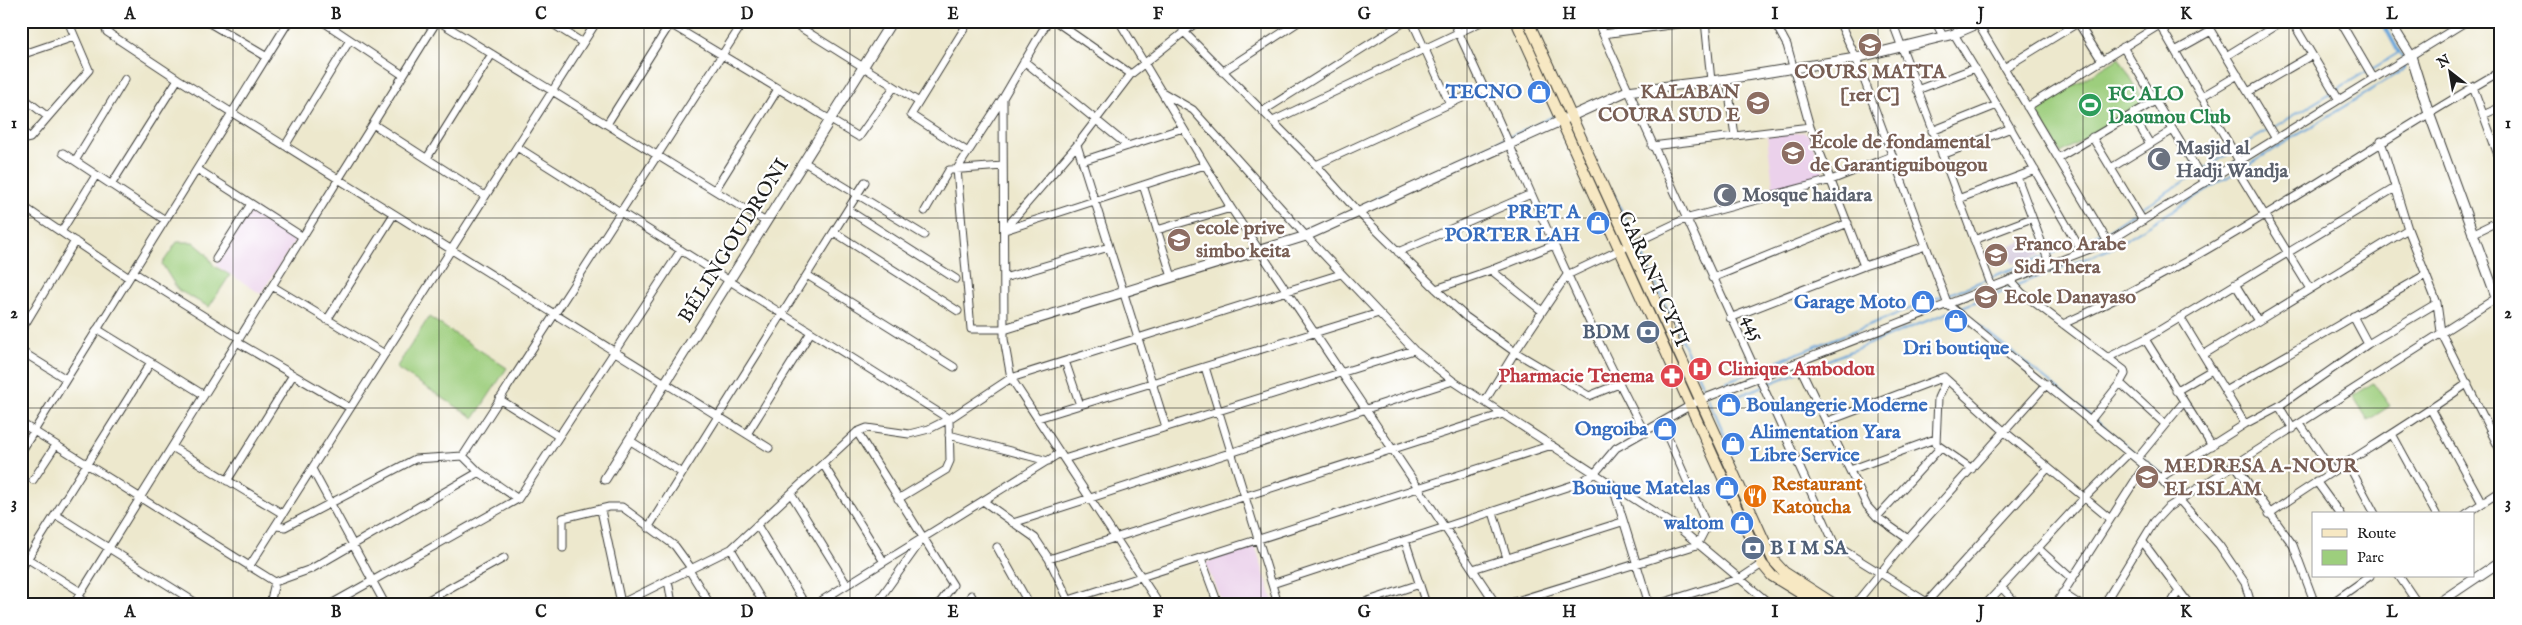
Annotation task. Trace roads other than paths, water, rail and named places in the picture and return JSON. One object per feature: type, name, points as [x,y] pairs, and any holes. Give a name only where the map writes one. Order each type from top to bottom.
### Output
[{"type":"main road","name":"GARANT CYTI","points":[[1516,21],[1762,564],[1772,576],[1814,603]]},
{"type":"main road","name":"GARANT CYTI","points":[[1528,21],[1768,549],[1778,566],[1834,604]]},
{"type":"street","points":[[21,140],[30,138],[89,70],[68,21]]},
{"type":"street","points":[[108,21],[105,26],[107,32],[178,79],[769,448]]},
{"type":"street","points":[[21,452],[289,21]]},
{"type":"street","points":[[322,21],[404,75]]},
{"type":"street","points":[[74,604],[438,21],[766,222]]},
{"type":"street","points":[[548,21],[583,43]]},
{"type":"street","points":[[249,568],[597,21]]},
{"type":"street","points":[[462,456],[744,21]]},
{"type":"street","points":[[790,21],[919,102]]},
{"type":"street","name":"BÉLINGOUDRONI","points":[[605,479],[892,21]]},
{"type":"street","points":[[968,152],[911,115],[969,21]]},
{"type":"street","points":[[1048,21],[1003,98],[957,169],[971,329],[1004,329],[1306,236],[1626,90],[1726,79],[1856,58],[1954,34],[1981,23],[2004,68],[2108,242]]},
{"type":"street","points":[[1055,21],[1131,74]]},
{"type":"street","points":[[1119,21],[1231,208],[1496,604]]},
{"type":"street","points":[[1004,230],[1077,146],[1131,74],[1143,62],[1198,21]]},
{"type":"street","points":[[1222,72],[1300,21]]},
{"type":"street","points":[[1263,111],[1406,21]]},
{"type":"street","points":[[1412,21],[1450,104]]},
{"type":"street","points":[[1453,21],[1510,144],[1567,276],[1645,434]]},
{"type":"street","points":[[1272,121],[1483,21]]},
{"type":"street","name":"445","points":[[1597,21],[1626,90],[1834,545],[1928,603]]},
{"type":"street","points":[[1602,34],[1700,21]]},
{"type":"street","points":[[1705,21],[1710,81]]},
{"type":"street","points":[[1774,21],[1787,45],[1810,127],[1864,266]]},
{"type":"street","points":[[1839,21],[1856,58],[1948,305],[2160,478],[2229,560],[2245,583],[2251,604]]},
{"type":"street","points":[[1892,21],[1900,47],[1992,288]]},
{"type":"street","points":[[1935,21],[1943,36]]},
{"type":"street","points":[[2205,21],[2276,139]]},
{"type":"street","points":[[2226,56],[2283,21]]},
{"type":"street","points":[[2292,21],[2339,100]]},
{"type":"street","points":[[2340,21],[2374,79]]},
{"type":"street","points":[[2389,21],[2411,56],[2429,113],[2472,234],[2498,297],[2501,310]]},
{"type":"street","points":[[1272,584],[1579,484],[1596,473],[1616,448],[1645,434],[1700,400],[2108,242],[2467,21]]},
{"type":"street","points":[[209,22],[267,57]]},
{"type":"street","points":[[2004,68],[2078,22],[2102,61]]},
{"type":"street","points":[[607,124],[668,23],[859,136],[894,86]]},
{"type":"street","points":[[2027,107],[2163,23],[2175,51],[2265,215],[2310,289]]},
{"type":"street","points":[[1183,31],[1316,164],[1358,212],[1466,317],[1515,352],[1589,396],[1619,384]]},
{"type":"street","points":[[2175,51],[2211,31]]},
{"type":"street","points":[[1954,34],[1997,104],[2082,252]]},
{"type":"street","points":[[21,54],[74,37]]},
{"type":"street","points":[[285,146],[350,40]]},
{"type":"street","points":[[2123,48],[2205,183]]},
{"type":"street","points":[[427,158],[492,54]]},
{"type":"street","points":[[2248,92],[2312,55]]},
{"type":"street","points":[[1024,62],[1097,119],[1128,146]]},
{"type":"street","points":[[1917,90],[1975,68]]},
{"type":"street","points":[[2063,324],[2110,303],[2190,261],[2381,141],[2501,71]]},
{"type":"street","points":[[2201,96],[2238,75]]},
{"type":"street","points":[[75,161],[125,79]]},
{"type":"street","points":[[111,185],[178,79]]},
{"type":"street","points":[[1726,79],[1735,136]]},
{"type":"street","points":[[2473,87],[2501,163]]},
{"type":"street","points":[[1316,164],[1484,88]]},
{"type":"street","points":[[715,190],[778,89]]},
{"type":"street","points":[[1162,92],[1193,110],[1306,236],[1414,350],[1453,381],[1679,528],[1697,545],[1770,604]]},
{"type":"street","points":[[21,96],[48,117]]},
{"type":"street","points":[[1003,98],[1004,329],[1011,378],[1159,604]]},
{"type":"street","points":[[2058,158],[2155,101]]},
{"type":"street","points":[[1932,131],[1997,104]]},
{"type":"street","points":[[2483,115],[2501,107]]},
{"type":"street","points":[[2132,114],[2150,144]]},
{"type":"street","points":[[373,124],[485,196]]},
{"type":"street","points":[[1652,146],[1810,127]]},
{"type":"street","points":[[1082,161],[1183,128]]},
{"type":"street","points":[[1942,155],[2011,128]]},
{"type":"street","points":[[21,130],[30,138]]},
{"type":"street","points":[[2111,168],[2173,130]]},
{"type":"street","points":[[2092,137],[2143,221]]},
{"type":"street","points":[[2381,141],[2408,229],[2437,303],[2441,332],[2501,452]]},
{"type":"street","points":[[1077,146],[1166,427]]},
{"type":"street","points":[[517,147],[949,419]]},
{"type":"street","points":[[63,153],[165,220]]},
{"type":"street","points":[[1485,401],[1515,352],[1567,276],[1685,219],[1831,180],[1892,156]]},
{"type":"street","points":[[804,162],[924,235]]},
{"type":"street","points":[[1004,230],[1205,165]]},
{"type":"street","points":[[925,211],[949,170],[1003,166]]},
{"type":"street","points":[[197,169],[303,237]]},
{"type":"street","points":[[1958,199],[2035,170]]},
{"type":"street","points":[[61,232],[96,175]]},
{"type":"street","points":[[2016,177],[2050,265]]},
{"type":"street","points":[[648,528],[866,182]]},
{"type":"street","points":[[1143,186],[1172,277]]},
{"type":"street","points":[[2107,358],[2145,339],[2287,251],[2395,188]]},
{"type":"street","points":[[1398,252],[1531,194]]},
{"type":"street","points":[[216,259],[252,204]]},
{"type":"street","points":[[22,207],[74,241],[350,408]]},
{"type":"street","points":[[1157,230],[1231,208]]},
{"type":"street","points":[[848,210],[956,279]]},
{"type":"street","points":[[327,320],[394,214]]},
{"type":"street","points":[[1974,240],[2032,218]]},
{"type":"street","points":[[2472,234],[2501,220]]},
{"type":"street","points":[[1712,278],[1848,223]]},
{"type":"street","points":[[2203,355],[2408,229]]},
{"type":"street","points":[[834,232],[958,311]]},
{"type":"street","points":[[21,331],[74,241]]},
{"type":"street","points":[[1436,289],[1554,245]]},
{"type":"street","points":[[1730,318],[1864,266],[1926,246]]},
{"type":"street","points":[[1004,278],[1109,247]]},
{"type":"street","points":[[331,604],[518,499],[680,250]]},
{"type":"street","points":[[1491,270],[1542,311]]},
{"type":"street","points":[[601,510],[621,603],[731,549],[857,432],[867,428],[909,434],[929,429],[949,419],[1011,378],[1341,274]]},
{"type":"street","points":[[2225,391],[2425,274]]},
{"type":"street","points":[[807,275],[954,367]]},
{"type":"street","points":[[2010,280],[2063,324],[2124,370],[2125,374],[2120,383],[2090,420]]},
{"type":"street","points":[[2235,284],[2258,321]]},
{"type":"street","points":[[272,286],[385,354]]},
{"type":"street","points":[[2104,604],[2154,522],[2167,508],[2498,297]]},
{"type":"street","points":[[2160,478],[2245,424],[2278,406],[2368,344],[2437,303]]},
{"type":"street","points":[[1038,418],[1379,313]]},
{"type":"street","points":[[2353,316],[2368,344]]},
{"type":"street","points":[[2180,317],[2245,424]]},
{"type":"street","points":[[97,329],[204,395]]},
{"type":"street","points":[[747,434],[811,332]]},
{"type":"street","points":[[2145,339],[2183,403],[2212,446]]},
{"type":"street","points":[[816,604],[1048,461],[1166,427],[1414,350]]},
{"type":"street","points":[[21,351],[66,379]]},
{"type":"street","points":[[1065,361],[1080,405]]},
{"type":"street","points":[[21,569],[152,362]]},
{"type":"street","points":[[1798,363],[1828,421],[1867,506],[1877,517],[1908,539]]},
{"type":"street","points":[[1204,367],[1278,604]]},
{"type":"street","points":[[2176,391],[2212,370]]},
{"type":"street","points":[[227,480],[293,375]]},
{"type":"street","points":[[1828,421],[1944,377]]},
{"type":"street","points":[[1944,377],[2004,432],[2085,496],[2109,518]]},
{"type":"street","points":[[1944,377],[1944,385],[1938,398],[1935,439],[1940,448],[1972,469]]},
{"type":"street","points":[[1013,523],[1453,381]]},
{"type":"street","points":[[2120,383],[2166,424]]},
{"type":"street","points":[[2268,514],[2316,481],[2431,410],[2468,383]]},
{"type":"street","points":[[1855,604],[1908,539],[2047,384]]},
{"type":"street","points":[[499,399],[558,436]]},
{"type":"street","points":[[2137,459],[2183,403]]},
{"type":"street","points":[[2278,406],[2293,429]]},
{"type":"street","points":[[2431,410],[2482,503]]},
{"type":"street","points":[[1048,559],[1503,414]]},
{"type":"street","points":[[898,499],[946,470],[950,461],[949,419]]},
{"type":"street","points":[[21,423],[249,568],[275,582],[311,569],[479,472]]},
{"type":"street","points":[[1507,604],[1697,545],[1707,526],[1662,424]]},
{"type":"street","points":[[2300,424],[2332,471]]},
{"type":"street","points":[[857,432],[953,585],[939,604]]},
{"type":"street","points":[[2392,434],[2435,512]]},
{"type":"street","points":[[950,435],[1048,461]]},
{"type":"street","points":[[1850,470],[1935,439]]},
{"type":"street","points":[[630,440],[682,472]]},
{"type":"street","points":[[33,480],[56,445]]},
{"type":"street","points":[[983,501],[1035,538],[1048,559],[1069,602],[1141,576],[1552,445]]},
{"type":"street","points":[[172,447],[283,514]]},
{"type":"street","points":[[1877,517],[1940,448]]},
{"type":"street","points":[[1986,604],[2085,496],[2129,452]]},
{"type":"street","points":[[276,526],[285,527],[416,459],[462,456],[479,472],[518,499]]},
{"type":"street","points":[[2347,462],[2374,512]]},
{"type":"street","points":[[823,464],[884,562]]},
{"type":"street","points":[[2056,604],[2109,518],[2145,465]]},
{"type":"street","points":[[2235,465],[2268,514],[2293,544],[2315,604]]},
{"type":"street","points":[[1928,603],[2048,468]]},
{"type":"street","points":[[312,469],[385,604]]},
{"type":"street","points":[[2316,481],[2339,512]]},
{"type":"street","points":[[1612,484],[1622,522],[1649,604]]},
{"type":"street","points":[[2469,512],[2501,491]]},
{"type":"street","points":[[791,494],[847,585]]},
{"type":"street","points":[[563,548],[562,518],[622,507],[648,528],[675,546],[710,604]]},
{"type":"street","points":[[1493,512],[1507,558]]},
{"type":"street","points":[[56,515],[198,604]]},
{"type":"street","points":[[1473,569],[1622,522]]},
{"type":"street","points":[[757,525],[805,604]]},
{"type":"street","points":[[876,604],[923,538]]},
{"type":"street","points":[[1405,540],[1426,604]]},
{"type":"street","points":[[2143,542],[2189,604]]},
{"type":"street","points":[[997,547],[1029,604]]},
{"type":"street","points":[[2039,548],[2072,578]]},
{"type":"street","points":[[731,549],[764,604]]},
{"type":"street","points":[[421,604],[504,558]]},
{"type":"street","points":[[1201,558],[1218,602],[1204,604]]},
{"type":"street","points":[[28,559],[80,594],[89,604]]},
{"type":"street","points":[[2436,604],[2501,561]]},
{"type":"street","points":[[1658,604],[1740,578],[1762,564]]},
{"type":"street","points":[[2400,578],[2418,604]]},
{"type":"street","points":[[2330,604],[2362,579]]},
{"type":"street","points":[[668,580],[672,604]]},
{"type":"street","points":[[270,604],[275,582]]},
{"type":"street","points":[[1359,604],[1420,584]]},
{"type":"street","points":[[2002,588],[2017,604]]},
{"type":"street","points":[[2171,604],[2180,590]]},
{"type":"street","points":[[2062,593],[2079,604]]},
{"type":"street","points":[[971,595],[976,604]]},
{"type":"waterway","points":[[2372,69],[2398,53],[2381,21]]},
{"type":"waterway","points":[[2383,21],[2403,58]]},
{"type":"waterway","points":[[2240,170],[2404,70],[2404,65]]},
{"type":"waterway","points":[[2273,128],[2367,71]]},
{"type":"waterway","points":[[1509,137],[1554,116]]},
{"type":"waterway","points":[[2236,149],[2269,130]]},
{"type":"waterway","points":[[1376,198],[1504,139]]},
{"type":"waterway","points":[[2200,171],[2232,152]]},
{"type":"waterway","points":[[2017,285],[2110,249],[2236,172]]},
{"type":"waterway","points":[[2138,210],[2196,174]]},
{"type":"waterway","points":[[1614,195],[1636,240]]},
{"type":"waterway","points":[[2105,232],[2134,213]]},
{"type":"waterway","points":[[2079,243],[2100,233]]},
{"type":"waterway","points":[[2049,255],[2075,244]]},
{"type":"waterway","points":[[1638,245],[1707,395]]},
{"type":"waterway","points":[[1991,277],[2045,256]]},
{"type":"waterway","points":[[1947,295],[1987,279]]},
{"type":"waterway","points":[[1957,309],[2013,287]]},
{"type":"waterway","points":[[1758,369],[1942,296]]},
{"type":"waterway","points":[[1959,309],[2091,416]]},
{"type":"waterway","points":[[1803,370],[1952,311]]},
{"type":"waterway","points":[[1725,382],[1754,371]]},
{"type":"waterway","points":[[1733,398],[1799,372]]},
{"type":"waterway","points":[[1709,399],[1725,436]]},
{"type":"waterway","points":[[2094,419],[2137,454]]},
{"type":"waterway","points":[[2141,457],[2163,474]]},
{"type":"waterway","points":[[2166,477],[2173,482]]},
{"type":"place","name":"COURS MATTA [1er C]","points":[[1870,45]]},
{"type":"place","name":"TECNO","points":[[1539,92]]},
{"type":"place","name":"KALABAN COURA SUD E","points":[[1758,103]]},
{"type":"place","name":"FC ALO Daounou Club","points":[[2090,105]]},
{"type":"place","name":"École de fondamental de Garantiguibougou","points":[[1793,153]]},
{"type":"place","name":"Masjid al Hadji Wandja","points":[[2159,159]]},
{"type":"place","name":"Mosque haidara","points":[[1725,195]]},
{"type":"place","name":"PRET A PORTER LAH","points":[[1598,223]]},
{"type":"place","name":"ecole prive simbo keita","points":[[1179,240]]},
{"type":"place","name":"Franco Arabe Sidi Thera","points":[[1996,255]]},
{"type":"place","name":"Ecole Danayaso","points":[[1986,297]]},
{"type":"place","name":"Garage Moto","points":[[1923,302]]},
{"type":"place","name":"Dri boutique","points":[[1956,321]]},
{"type":"place","name":"BDM","points":[[1648,332]]},
{"type":"place","name":"Clinique Ambodou","points":[[1700,369]]},
{"type":"place","name":"Pharmacie Tenema","points":[[1672,376]]},
{"type":"place","name":"Boulangerie Moderne","points":[[1729,405]]},
{"type":"place","name":"Ongoiba","points":[[1665,429]]},
{"type":"place","name":"Alimentation Yara Libre Service","points":[[1733,444]]},
{"type":"place","name":"MEDRESA A-NOUR EL ISLAM","points":[[2147,477]]},
{"type":"place","name":"Bouique Matelas","points":[[1727,488]]},
{"type":"place","name":"Restaurant Katoucha","points":[[1755,496]]},
{"type":"place","name":"waltom","points":[[1742,523]]},
{"type":"place","name":"B I M SA","points":[[1753,548]]}]
